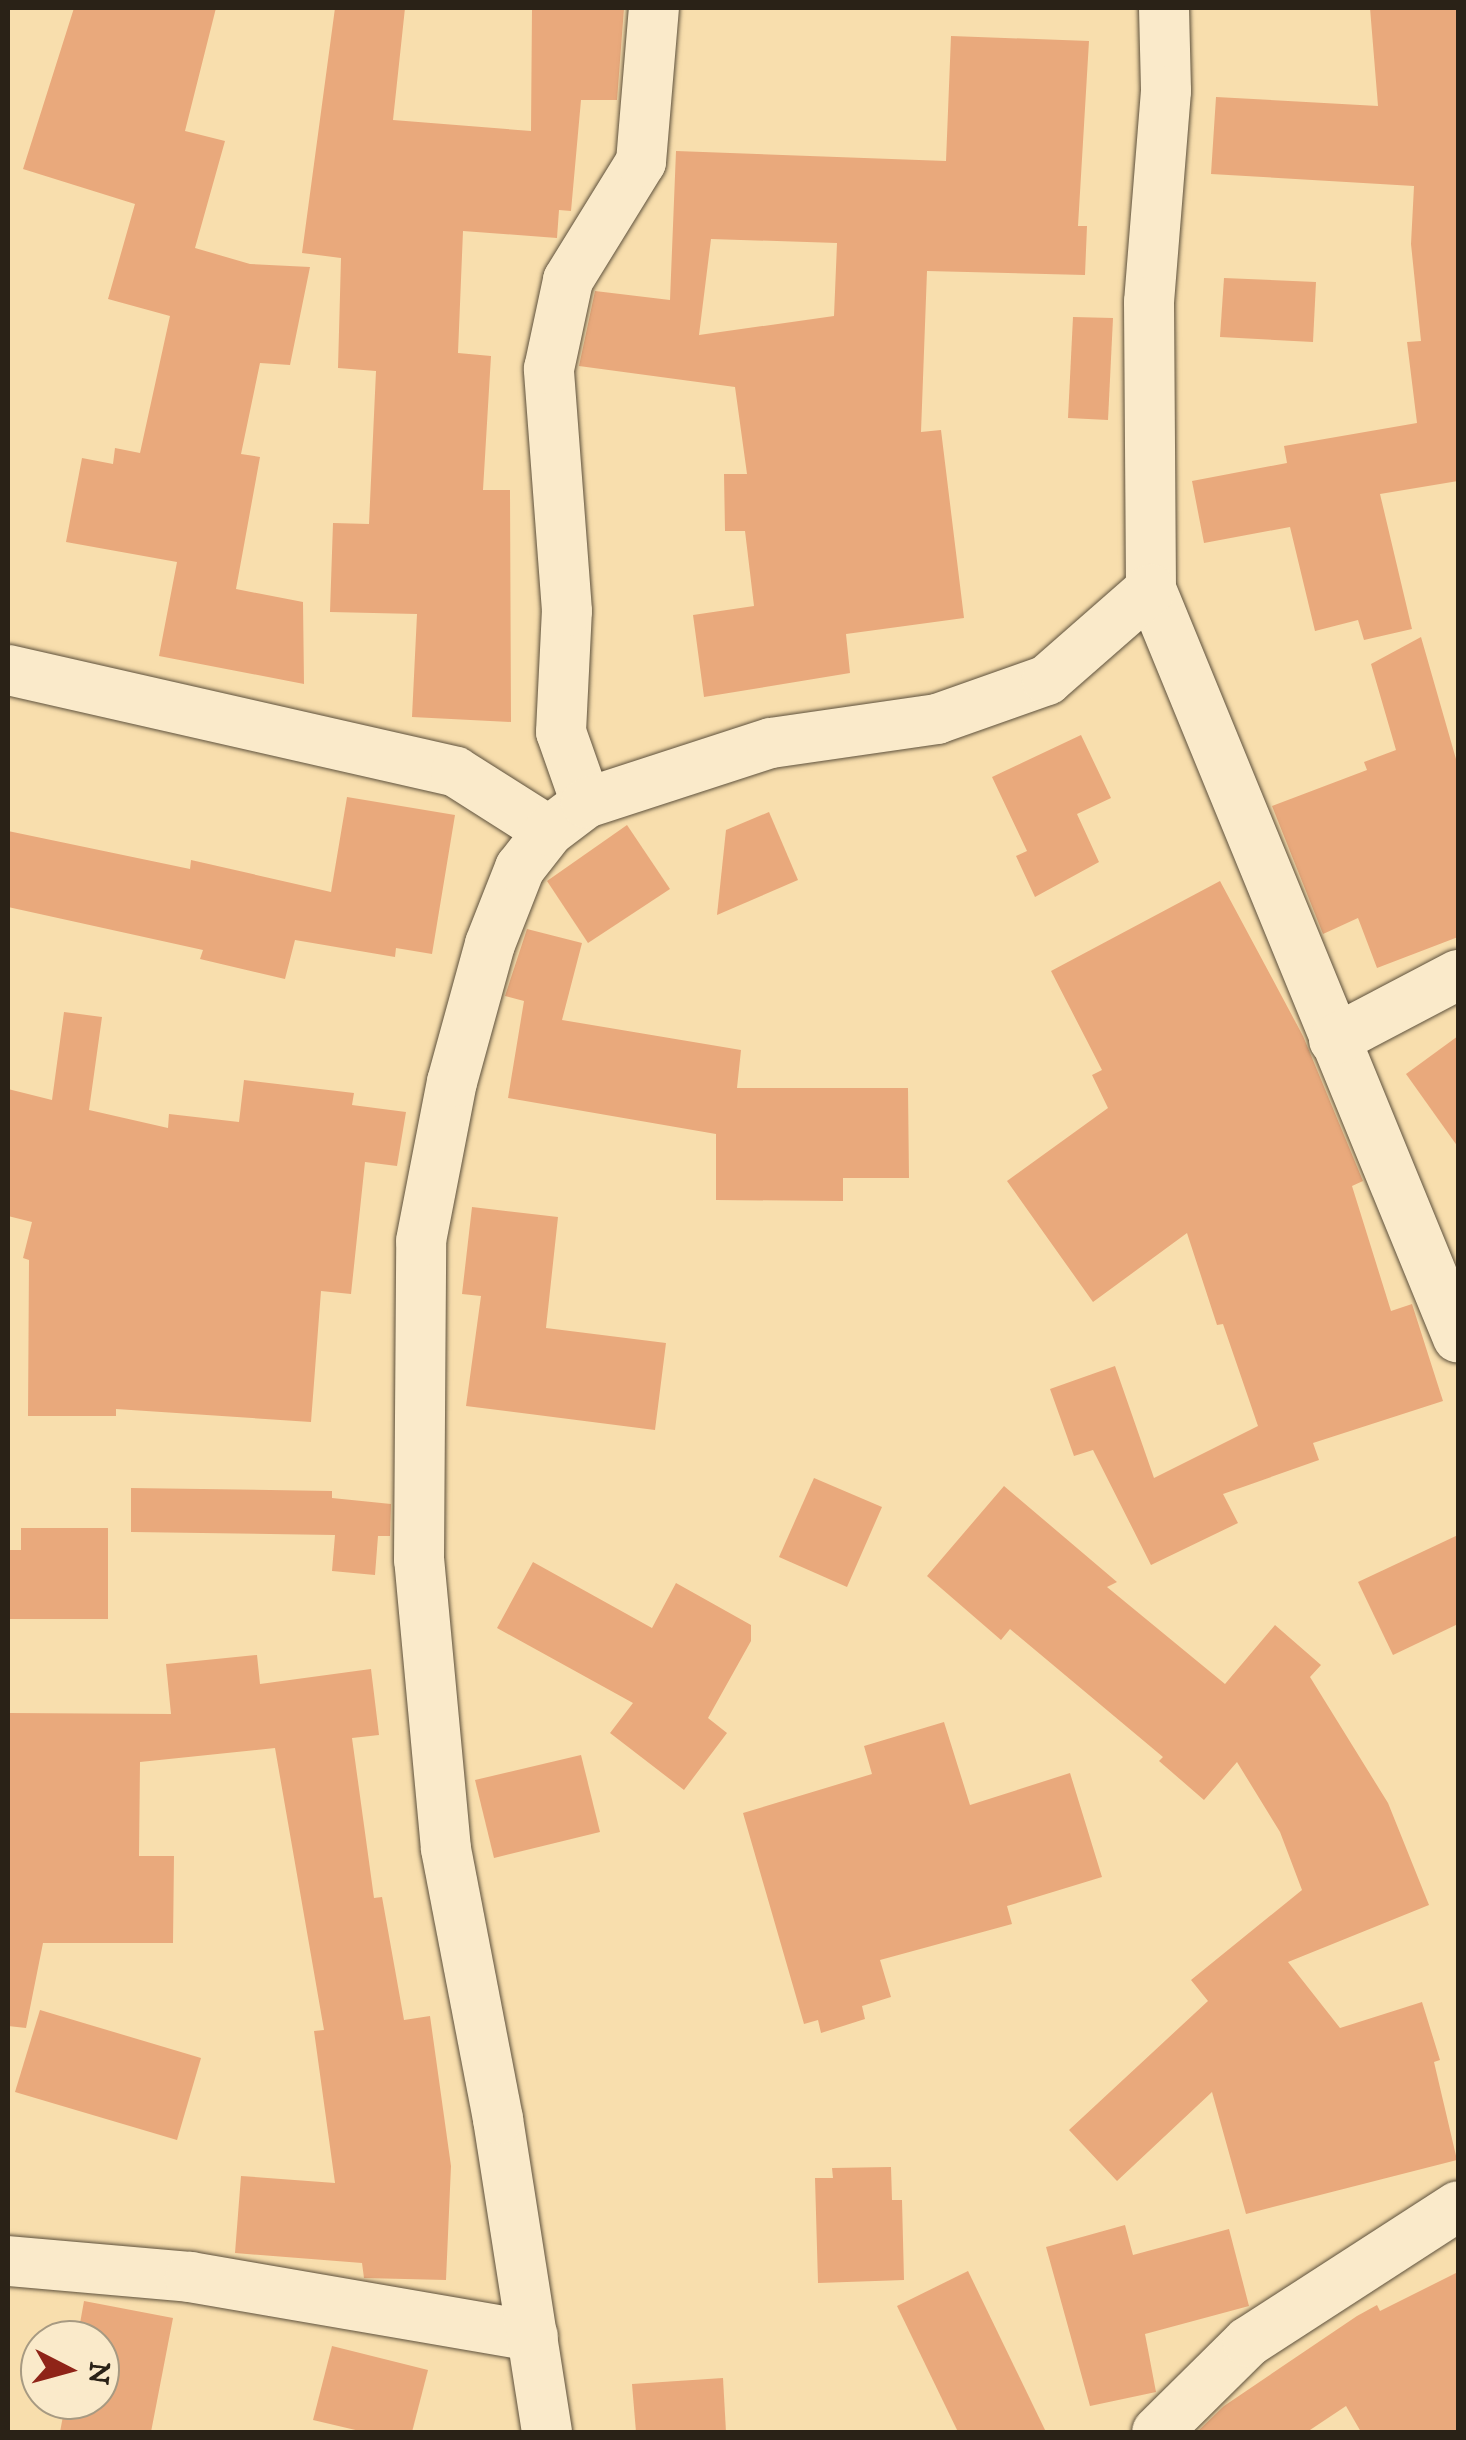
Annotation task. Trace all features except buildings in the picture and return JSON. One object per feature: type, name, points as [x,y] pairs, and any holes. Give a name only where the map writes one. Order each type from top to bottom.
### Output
[{"type":"street","points":[[568,817],[561,732],[567,612],[549,369],[568,280],[641,162],[654,8]]},
{"type":"street","points":[[1164,8],[1166,91],[1149,302],[1151,589],[1458,1338]]},
{"type":"street","points":[[546,2432],[533,2336],[446,1849],[419,1560],[421,1261],[452,1082],[490,944],[520,868],[568,817],[771,743],[937,719],[1047,680],[1151,589]]},
{"type":"street","points":[[8,670],[456,772],[568,817]]},
{"type":"street","points":[[1334,1040],[1458,974]]},
{"type":"street","points":[[1157,2432],[1248,2342],[1458,2206]]},
{"type":"street","points":[[8,2261],[190,2277],[533,2336]]}]
